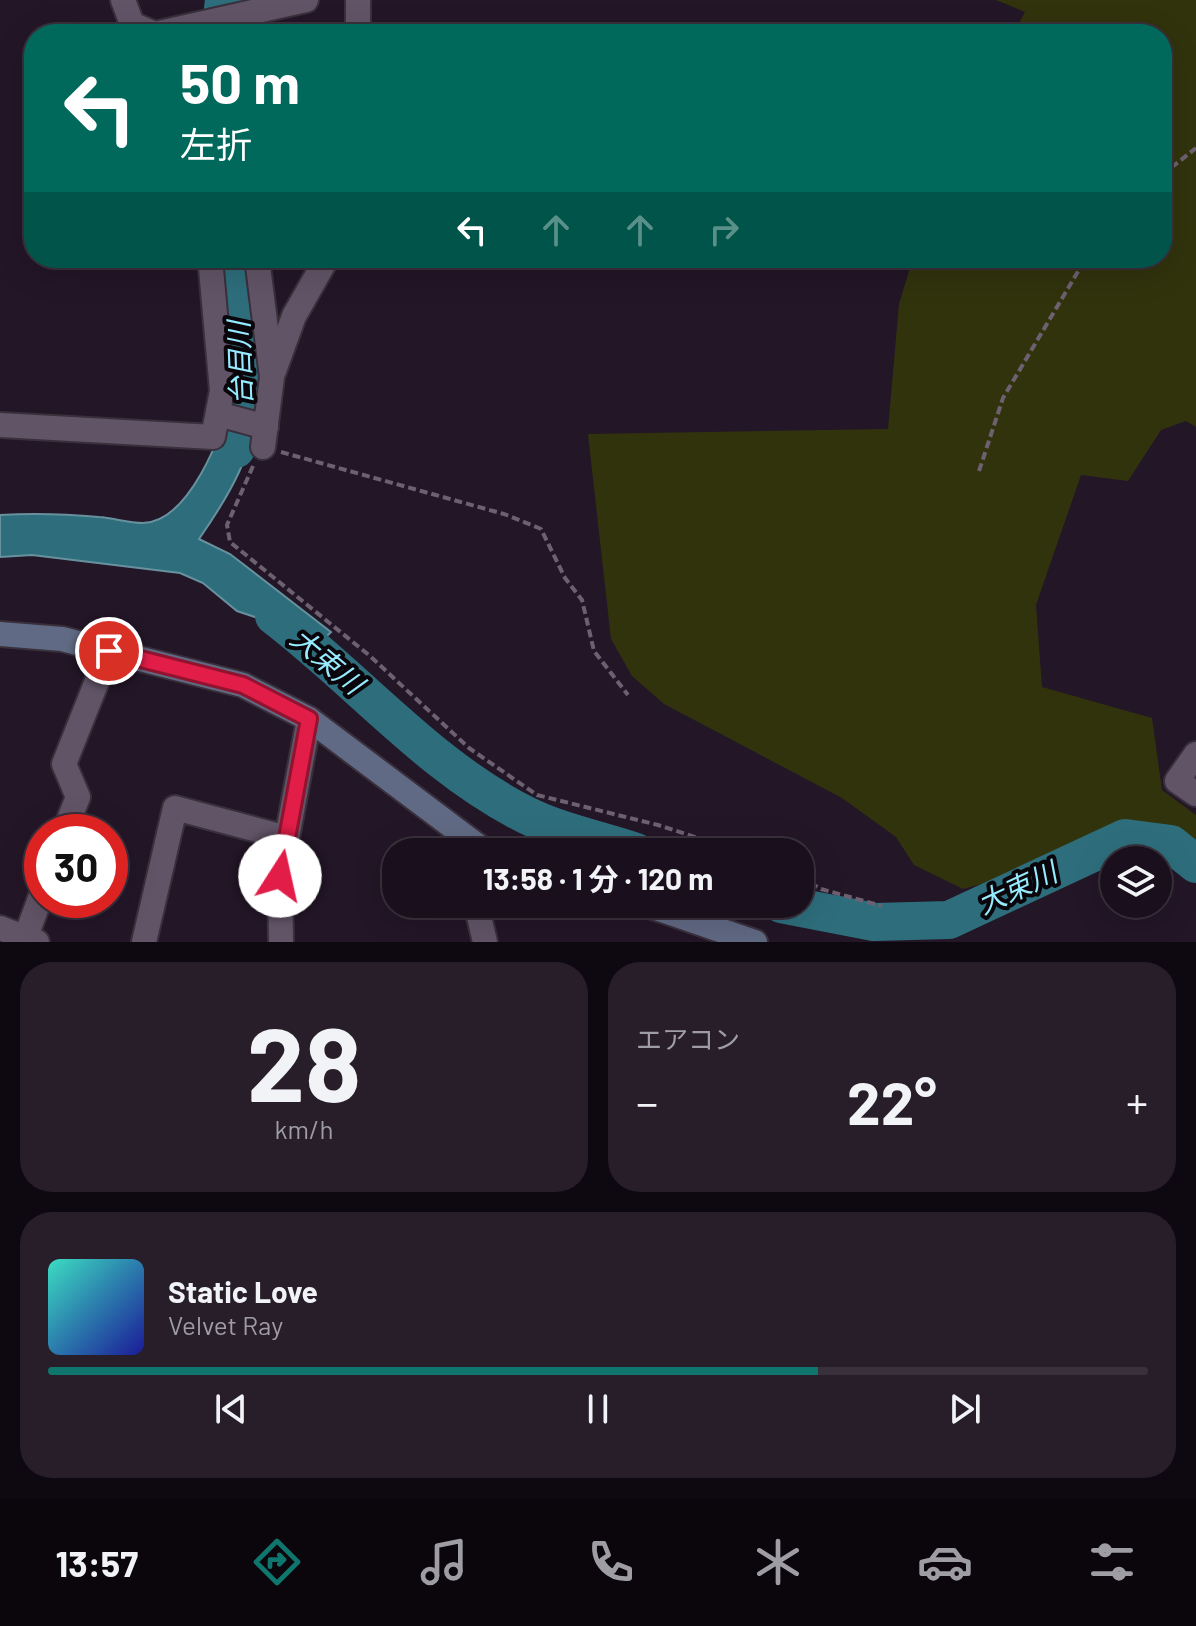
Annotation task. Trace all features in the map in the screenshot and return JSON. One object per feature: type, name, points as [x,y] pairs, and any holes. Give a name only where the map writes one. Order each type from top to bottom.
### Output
[{"type":"street","points":[[123,0],[126,16],[135,24]]},
{"type":"street","points":[[199,20],[244,15],[306,0]]},
{"type":"street","points":[[358,0],[358,24]]},
{"type":"street","points":[[0,425],[213,437],[222,414],[222,354],[211,268]]},
{"type":"street","points":[[258,268],[272,377]]},
{"type":"street","points":[[222,414],[263,433],[272,377],[294,316],[321,268]]},
{"type":"street","points":[[0,634],[62,639],[243,685],[309,719],[465,838]]},
{"type":"street","points":[[71,814],[78,797],[64,764],[109,651]]},
{"type":"street","points":[[281,942],[280,876],[309,719]]},
{"type":"street","points":[[1196,754],[1177,781],[1196,794]]},
{"type":"street","points":[[144,942],[175,808],[287,838]]},
{"type":"street","points":[[0,928],[29,940],[35,918]]},
{"type":"street","points":[[479,918],[485,942]]},
{"type":"street","points":[[685,918],[755,942]]},
{"type":"path","points":[[1172,167],[1196,148]]},
{"type":"path","points":[[979,471],[1003,398],[1080,268]]},
{"type":"path","points":[[628,695],[594,651],[582,600],[565,578],[541,529],[263,433],[227,525],[230,542],[370,656],[437,721],[537,795],[698,838]]},
{"type":"path","points":[[814,885],[882,906]]},
{"type":"green space","points":[[996,0],[1196,0],[1196,427],[1186,421],[1161,430],[1128,481],[1081,475],[1036,605],[1042,687],[1152,718],[1162,790],[1196,815],[1196,850],[1180,837],[1131,827],[1016,886],[986,883],[963,889],[914,865],[896,837],[842,798],[664,704],[632,676],[611,639],[588,434],[888,429],[899,304],[910,268],[1172,268],[1172,24],[1018,24],[1025,12]]},
{"type":"water","points":[[231,398],[261,404],[238,474],[199,539],[230,554],[331,632],[303,659],[263,629],[264,620],[237,611],[203,583],[180,573],[32,555],[0,557],[0,515],[74,515],[143,523],[160,519],[189,493],[201,474],[220,433]]},
{"type":"waterway","name":"台目川","points":[[221,24],[224,0]]},
{"type":"waterway","name":"台目川","points":[[233,268],[246,389],[236,449]]},
{"type":"waterway","name":"大束川","points":[[274,616],[458,773],[526,815],[590,838]]},
{"type":"waterway","name":"大束川","points":[[814,910],[874,922],[949,920],[1125,838],[1171,844],[1196,864]]},
{"type":"route","points":[[109,651],[243,685],[270,696],[309,719],[280,876]]}]
